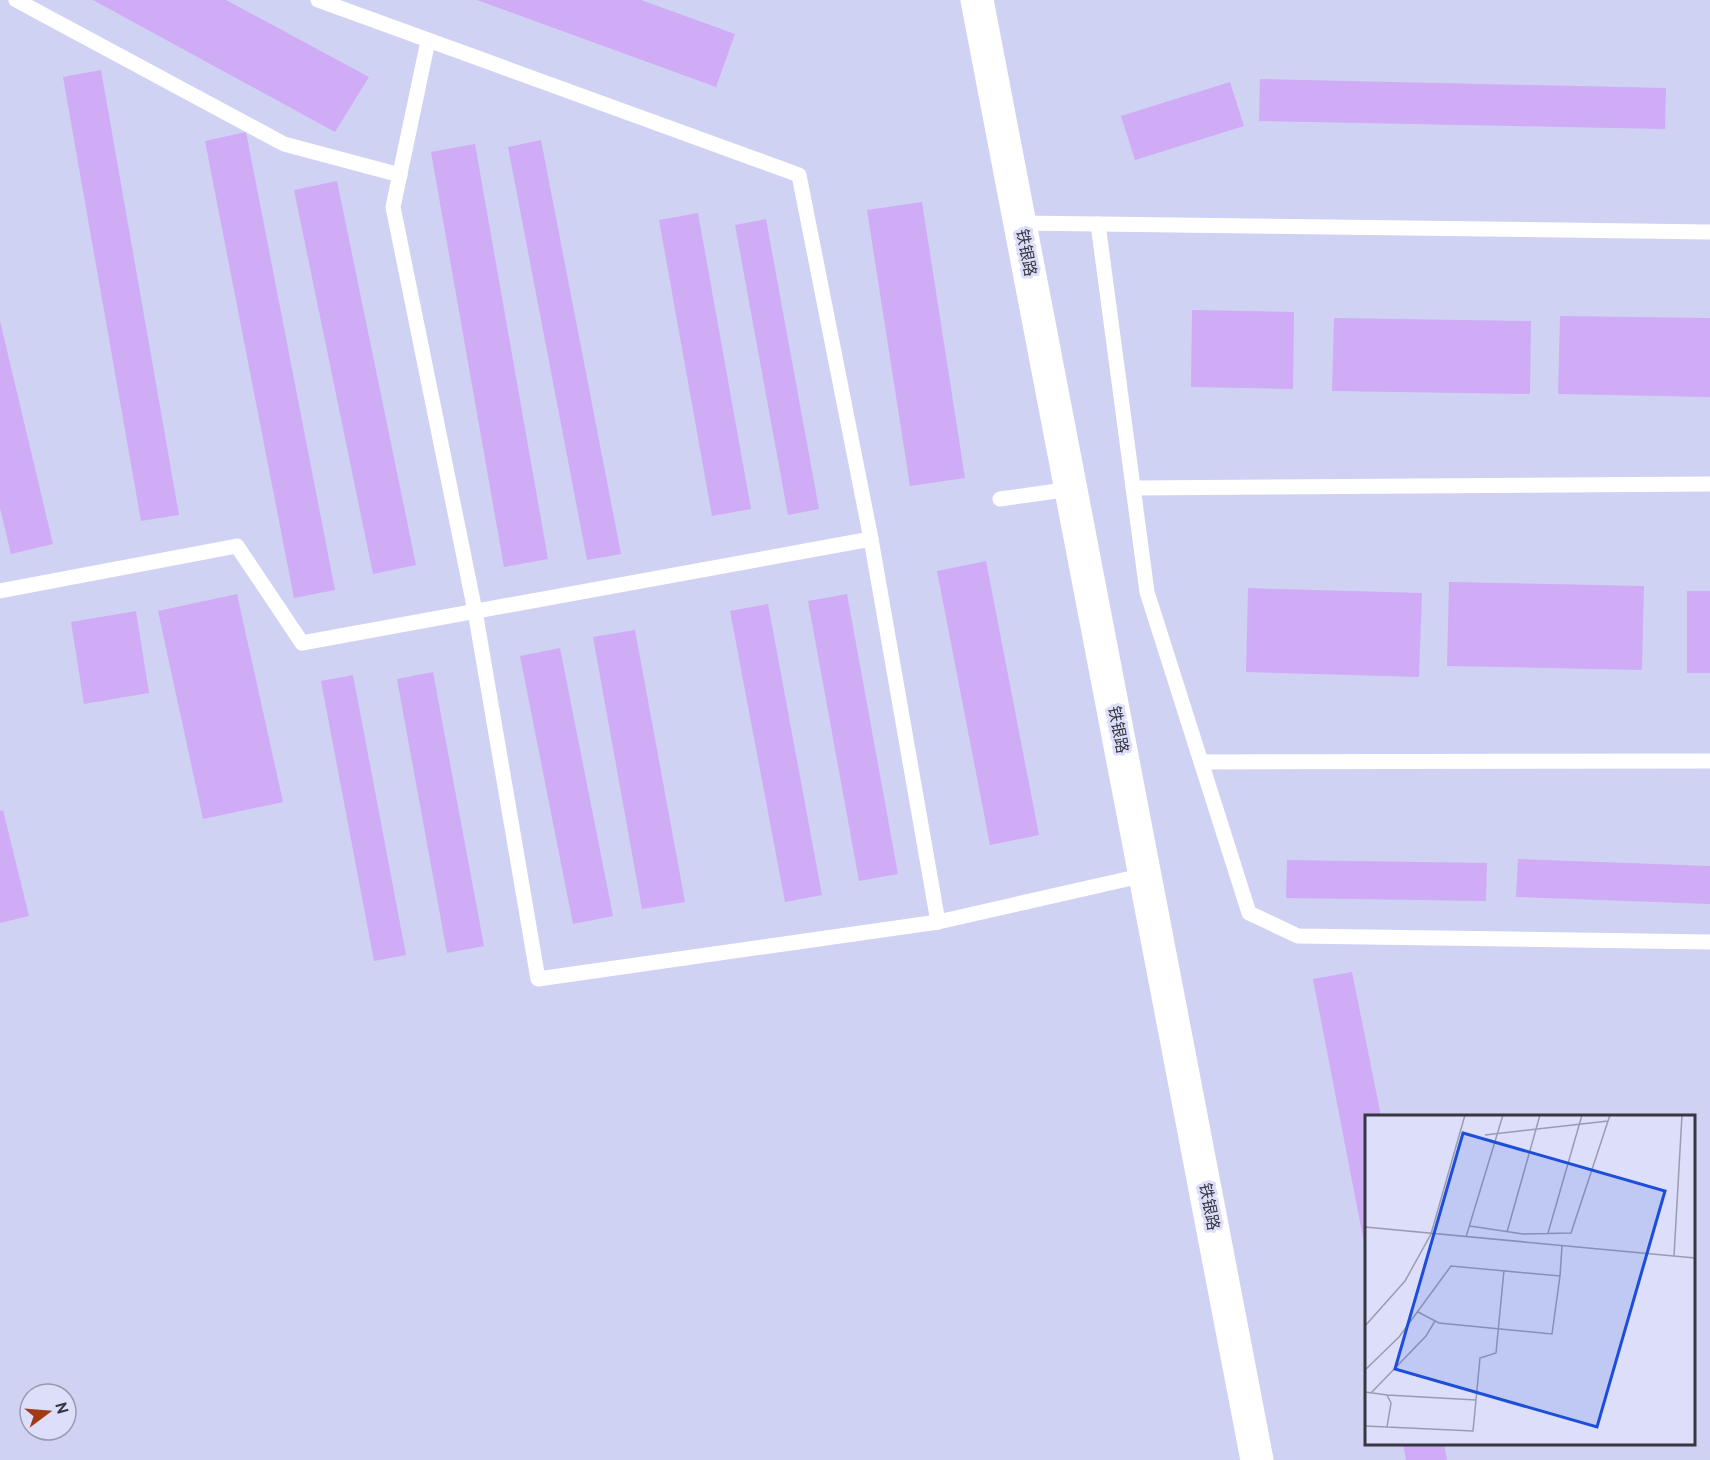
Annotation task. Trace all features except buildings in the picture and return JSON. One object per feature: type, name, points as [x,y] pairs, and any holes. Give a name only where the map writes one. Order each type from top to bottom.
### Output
[{"type":"main road","name":"铁银路","points":[[977,0],[1257,1460]]},
{"type":"lane","points":[[16,0],[284,144],[399,175]]},
{"type":"lane","points":[[318,0],[799,175],[871,539],[938,922]]},
{"type":"lane","points":[[428,41],[393,207],[475,611],[538,979],[938,922],[1144,875]]},
{"type":"lane","points":[[1020,223],[1710,232]]},
{"type":"lane","points":[[1098,224],[1147,592],[1249,913],[1298,936],[1710,942]]},
{"type":"lane","points":[[1132,488],[1710,484]]},
{"type":"lane","points":[[1000,500],[1071,489]]},
{"type":"lane","points":[[0,591],[237,546],[302,643],[871,539]]},
{"type":"lane","points":[[1201,762],[1710,761]]},
{"type":"shaded area","points":[[0,0],[1710,0],[1710,1460],[0,1460]]}]
